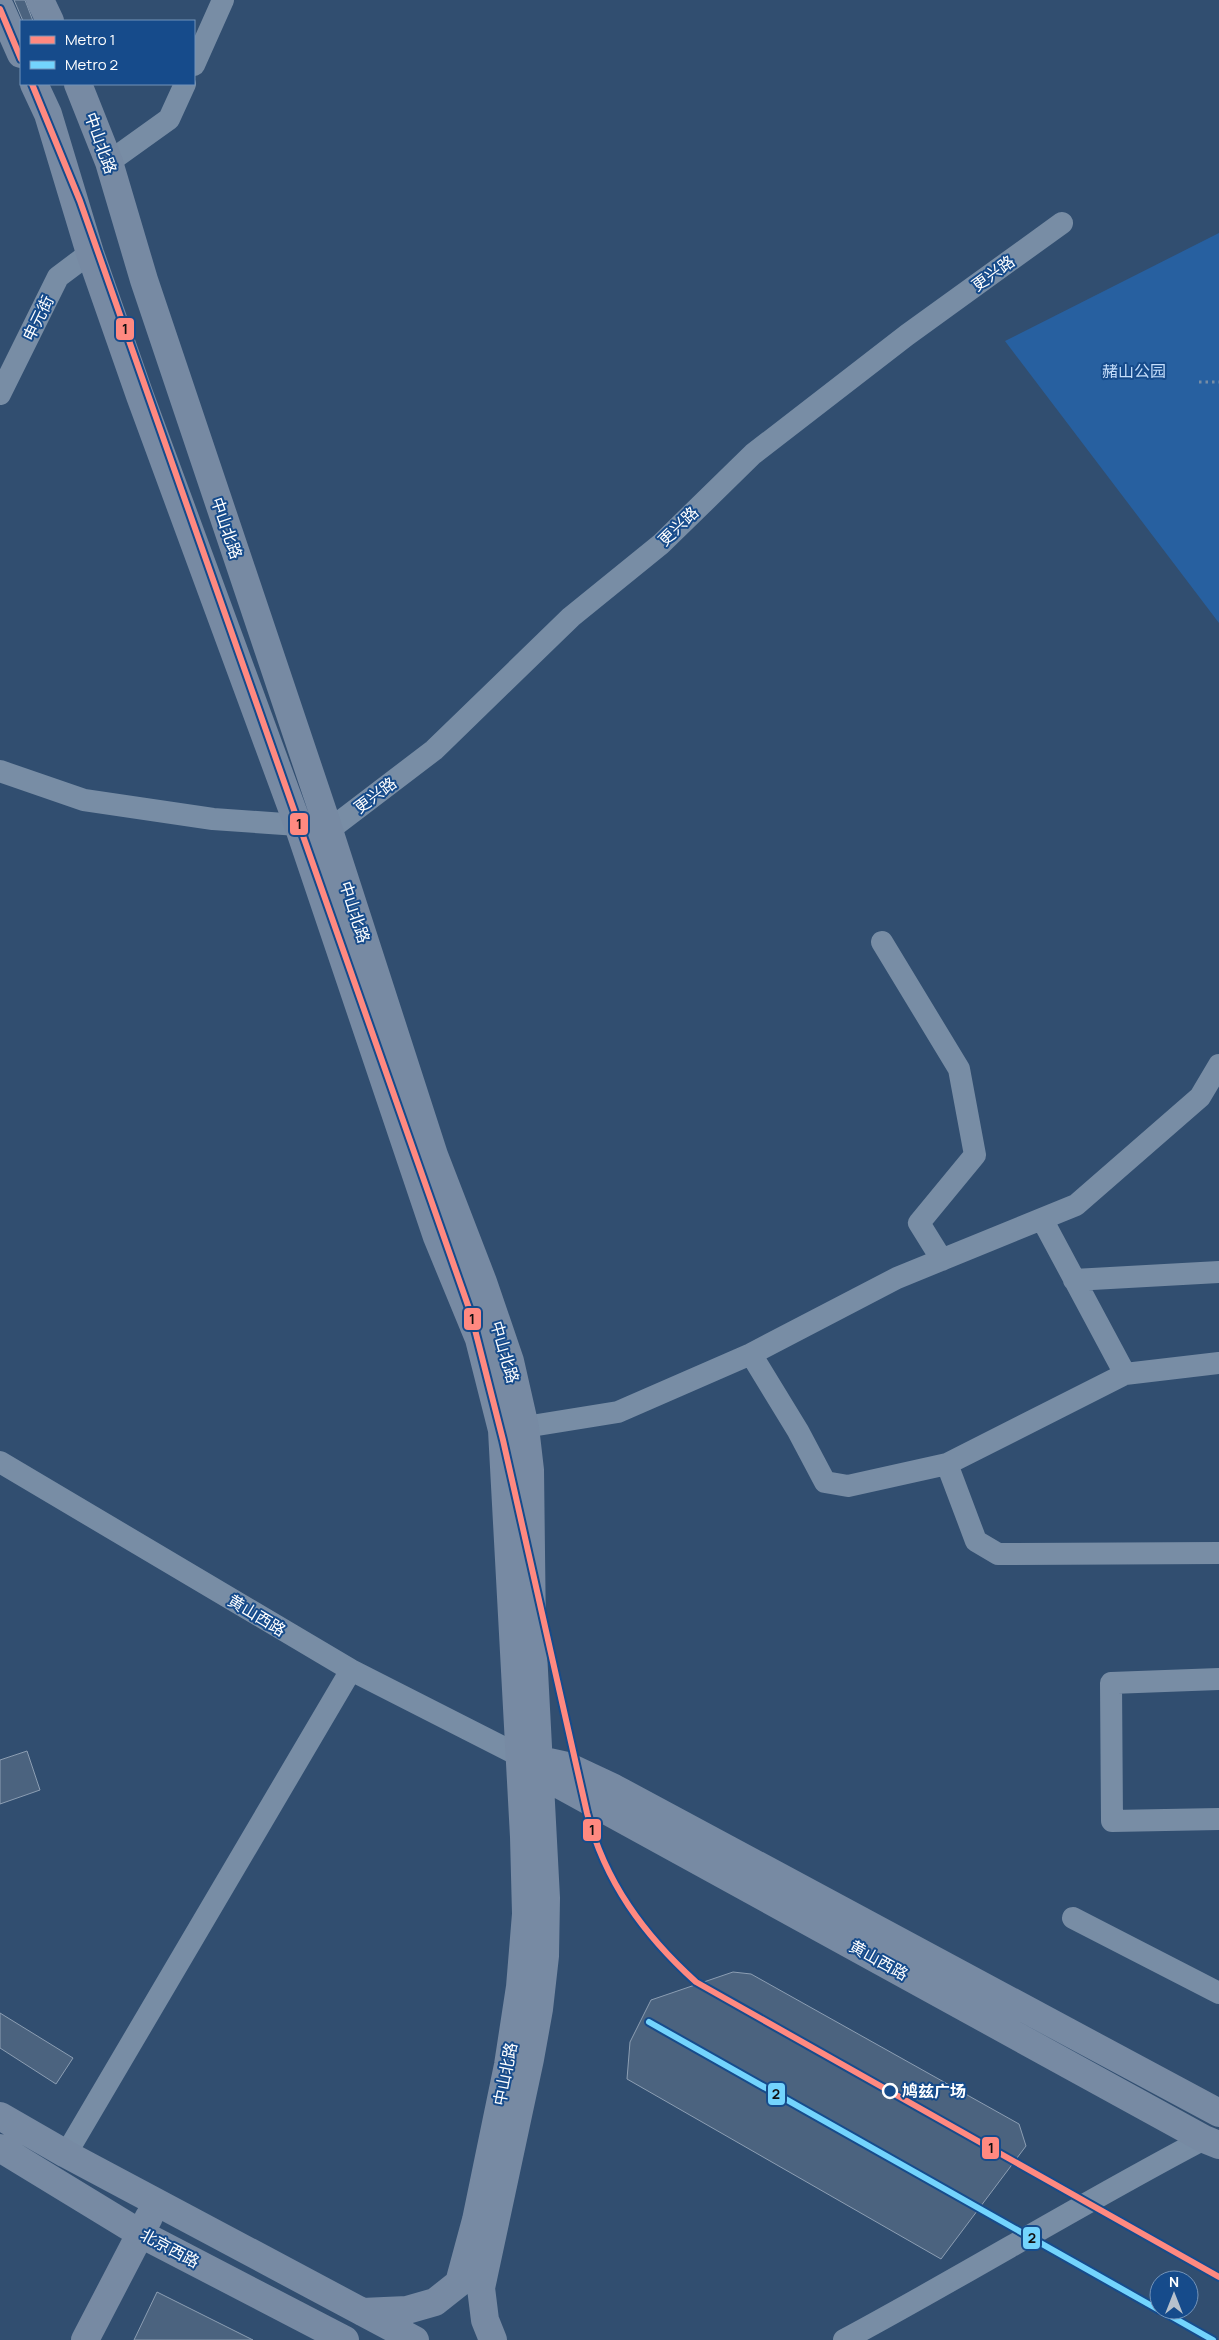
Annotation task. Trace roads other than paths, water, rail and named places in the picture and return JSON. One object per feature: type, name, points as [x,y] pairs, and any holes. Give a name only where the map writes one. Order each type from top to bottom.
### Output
[{"type":"main road","points":[[40,0],[50,20]]},
{"type":"main road","points":[[0,7],[20,52]]},
{"type":"main road","points":[[34,85],[48,114],[90,253],[188,531],[301,833],[437,1237],[478,1339],[502,1430],[533,1763]]},
{"type":"main road","name":"中山北路","points":[[78,85],[109,162],[144,280],[329,830],[434,1155],[483,1282],[510,1361],[525,1427],[530,1470],[533,1763],[526,1914],[520,1987],[508,2065],[480,2200],[458,2282],[435,2302],[407,2310],[362,2312]]},
{"type":"main road","name":"中山北路","points":[[493,2340],[485,2320],[481,2288],[530,2059],[539,2009],[545,1956],[546,1898],[533,1763]]},
{"type":"main road","name":"黄山西路","points":[[533,1763],[567,1766],[614,1788],[1219,2112]]},
{"type":"main road","name":"黄山西路","points":[[533,1763],[1211,2142]]},
{"type":"main road","points":[[0,2116],[66,2154],[415,2340]]},
{"type":"main road","name":"北京西路","points":[[0,2148],[141,2234],[345,2340]]},
{"type":"main road","points":[[85,2340],[157,2203]]},
{"type":"street","points":[[195,63],[223,0]]},
{"type":"street","points":[[109,162],[169,120],[185,85]]},
{"type":"street","name":"更兴路","points":[[301,833],[329,830],[434,750],[572,617],[661,544],[753,454],[907,336],[1062,223]]},
{"type":"street","name":"申元街","points":[[0,394],[58,277],[90,253]]},
{"type":"street","points":[[0,771],[84,800],[301,833]]},
{"type":"street","points":[[882,942],[959,1069],[975,1155],[919,1223],[942,1260]]},
{"type":"street","points":[[525,1427],[618,1412],[751,1354],[897,1278],[1076,1205],[1200,1097],[1219,1065]]},
{"type":"street","points":[[1042,1219],[1126,1374]]},
{"type":"street","points":[[1074,1280],[1219,1272]]},
{"type":"street","points":[[751,1354],[798,1431],[826,1482],[848,1486],[947,1464],[1126,1374],[1219,1363]]},
{"type":"street","name":"黄山西路","points":[[0,1462],[351,1670],[533,1763]]},
{"type":"street","points":[[947,1464],[976,1541],[998,1554],[1219,1553]]},
{"type":"street","points":[[66,2154],[351,1670]]},
{"type":"street","points":[[1219,1679],[1111,1684],[1112,1820],[1219,1818]]},
{"type":"street","points":[[1073,1918],[1219,1993]]},
{"type":"street","points":[[844,2340],[942,2288],[1090,2201],[1211,2142]]},
{"type":"metro line","name":"1","points":[[0,9],[20,57]]},
{"type":"metro line","name":"1","points":[[32,85],[80,201],[471,1314],[503,1440],[587,1813],[604,1862],[629,1906],[643,1926],[696,1982],[1219,2277]]},
{"type":"metro line","name":"2","points":[[649,2022],[1149,2304]]},
{"type":"metro line","name":"2","points":[[1178,2320],[1213,2340]]},
{"type":"place","name":"鸠兹广场","points":[[890,2091]]},
{"type":"park label","name":"赭山公园","points":[[1134,371]]}]
